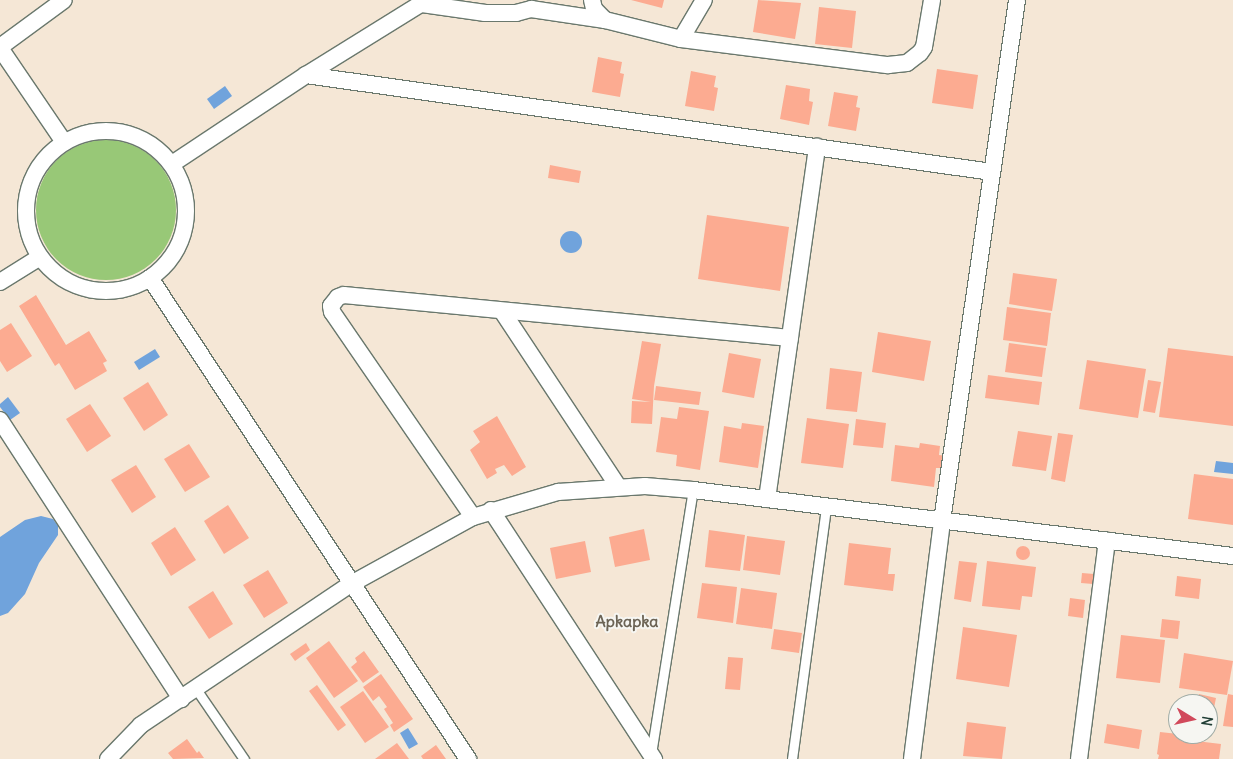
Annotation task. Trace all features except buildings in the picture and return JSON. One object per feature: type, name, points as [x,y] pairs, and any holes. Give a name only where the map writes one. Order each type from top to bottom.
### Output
[{"type":"street","points":[[64,0],[0,47],[64,142]]},
{"type":"street","points":[[514,0],[531,10]]},
{"type":"street","points":[[592,0],[594,9],[605,20]]},
{"type":"street","points":[[682,39],[704,0]]},
{"type":"street","points":[[172,164],[306,75],[425,2],[492,14],[531,10],[605,20],[682,39],[888,65],[907,63],[920,53],[924,47],[932,0]]},
{"type":"street","points":[[912,759],[942,521],[1017,0]]},
{"type":"street","points":[[306,75],[992,172]]},
{"type":"street","points":[[99,130],[126,132],[152,144],[172,164],[179,176],[186,203],[184,231],[172,256],[150,278],[127,288],[114,291],[86,289],[61,277],[40,257],[27,225],[26,204],[28,190],[40,165],[64,142],[85,133],[99,130]]},
{"type":"street","points":[[767,499],[817,147]]},
{"type":"street","points":[[0,282],[40,257]]},
{"type":"street","points":[[150,278],[468,759]]},
{"type":"street","points":[[473,517],[345,333],[332,312],[331,306],[333,301],[344,295],[790,338]]},
{"type":"street","points":[[502,311],[618,486]]},
{"type":"street","points":[[0,420],[181,699]]},
{"type":"street","points":[[108,759],[141,725],[351,584],[473,517],[558,492],[618,486],[693,490],[1233,556]]},
{"type":"street","points":[[492,510],[653,756]]},
{"type":"street","points":[[1079,759],[1106,541]]},
{"type":"lane","points":[[653,756],[693,490]]},
{"type":"lane","points":[[792,759],[826,506]]},
{"type":"lane","points":[[196,689],[244,759]]},
{"type":"green space","points":[[106,140],[133,146],[145,152],[155,161],[164,171],[170,183],[176,210],[170,237],[164,249],[155,259],[145,268],[133,274],[106,280],[79,274],[67,268],[57,259],[48,249],[42,237],[36,210],[42,183],[48,171],[57,161],[67,152],[79,146]]},
{"type":"water","points":[[225,86],[232,96],[214,109],[207,99]]},
{"type":"water","points":[[571,231],[581,238],[582,242],[575,252],[571,253],[561,246],[560,242],[567,232]]},
{"type":"water","points":[[155,349],[160,357],[139,370],[134,362]]},
{"type":"water","points":[[8,397],[20,413],[10,420],[0,407],[0,404]]},
{"type":"water","points":[[1216,461],[1233,463],[1233,474],[1214,472]]},
{"type":"water","points":[[41,516],[53,519],[58,526],[58,535],[39,563],[25,594],[8,613],[0,616],[0,537],[25,520]]},
{"type":"water","points":[[408,728],[418,744],[409,749],[400,733]]},
{"type":"district","name":"Apkapka","points":[[627,621]]}]
